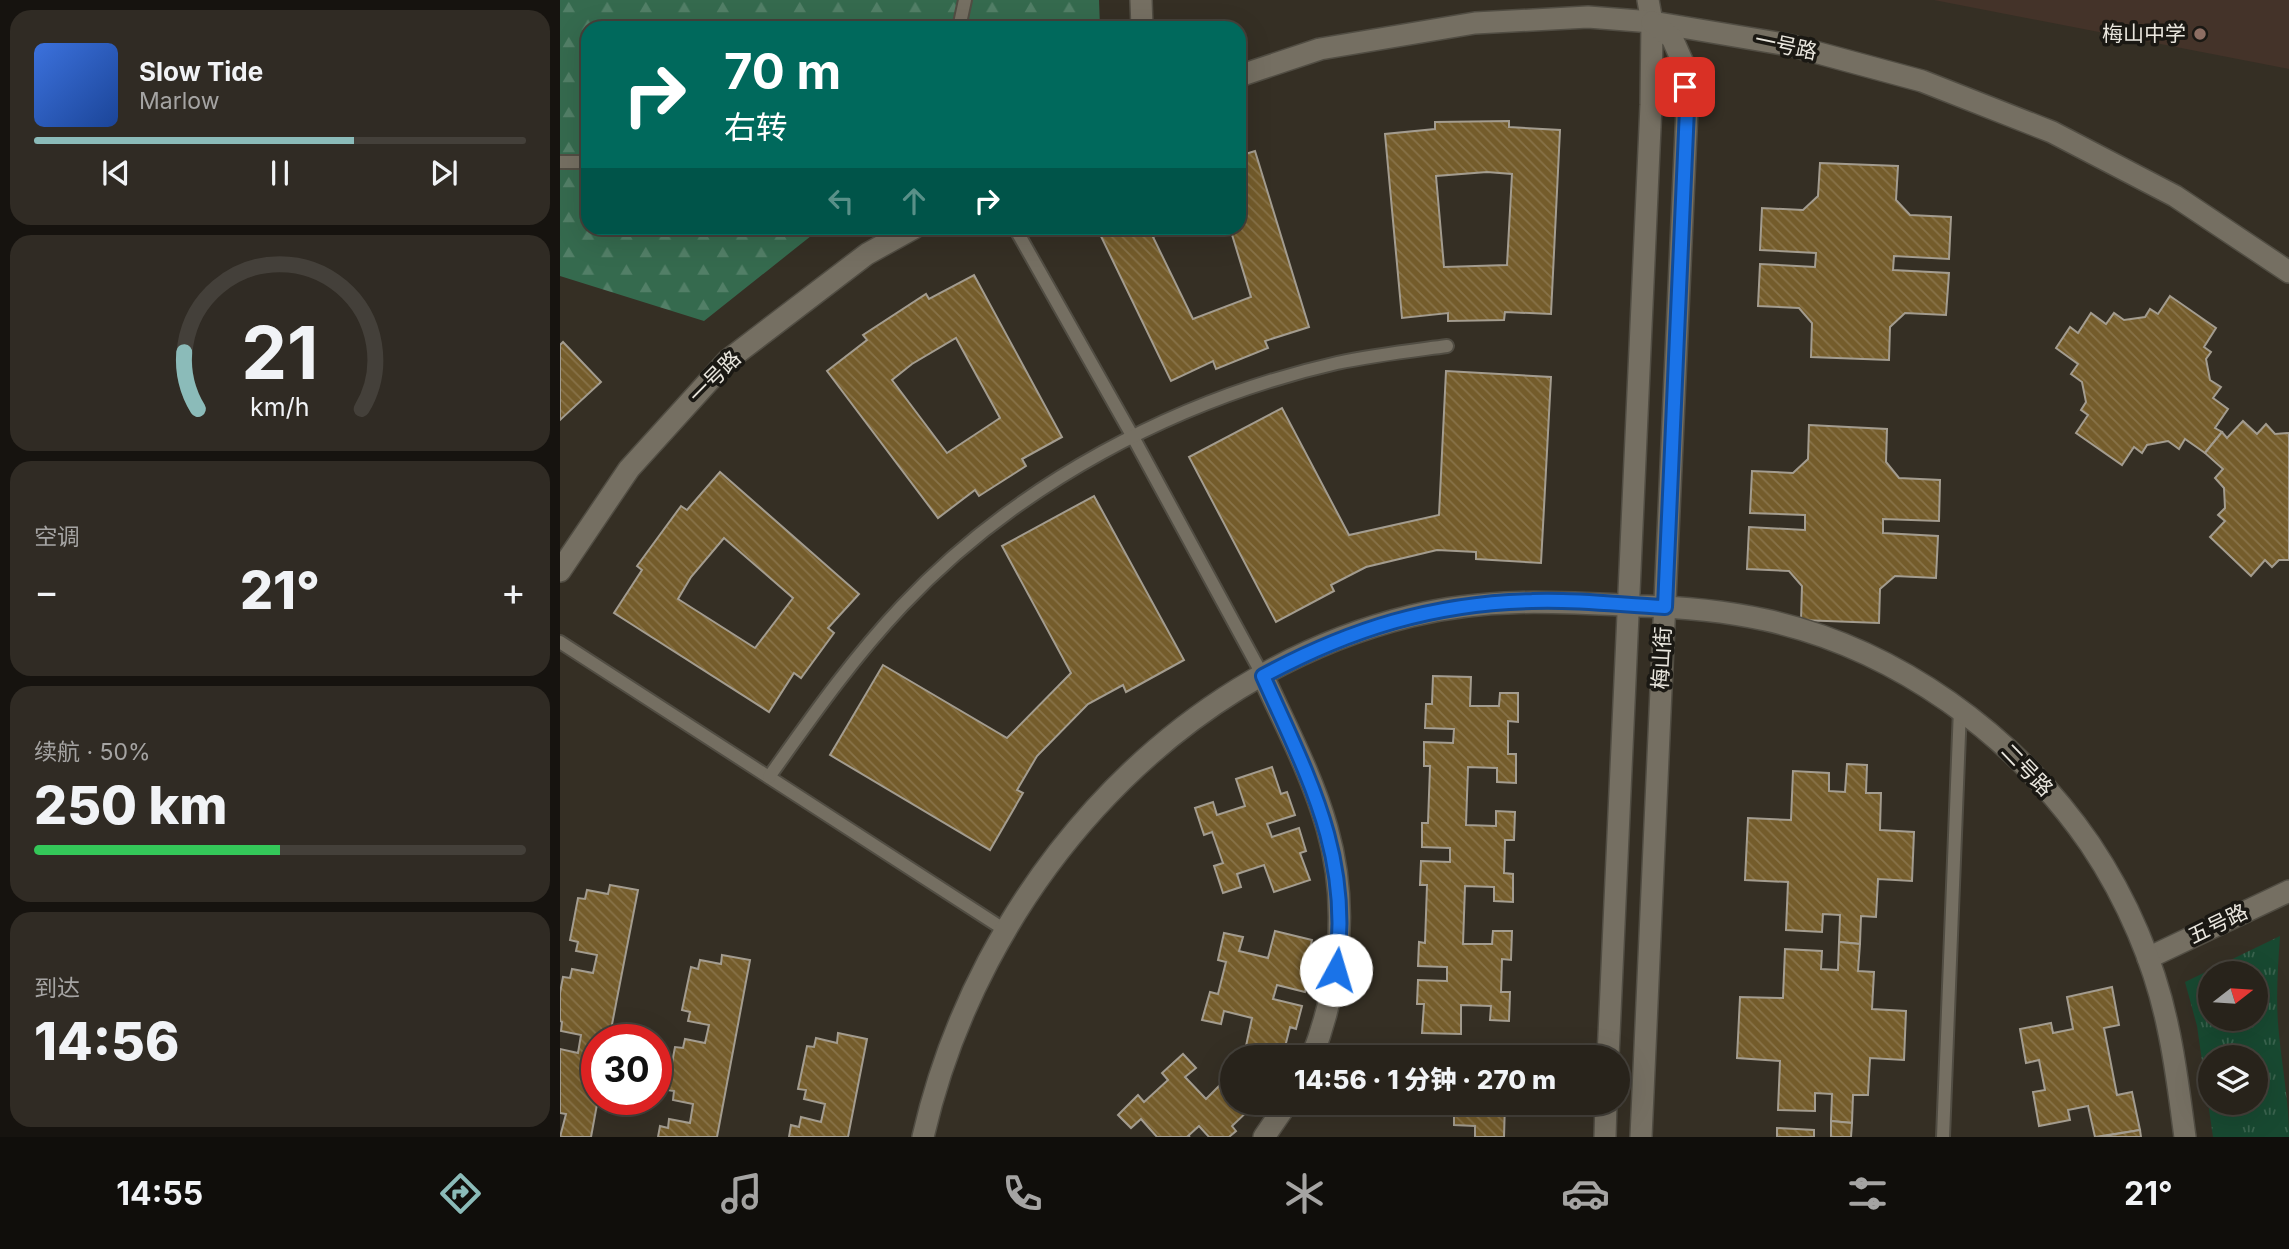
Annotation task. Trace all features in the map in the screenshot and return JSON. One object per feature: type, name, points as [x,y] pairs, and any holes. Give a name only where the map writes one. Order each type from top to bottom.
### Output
[{"type":"street","points":[[1141,0],[1142,21]]},
{"type":"street","name":"梅山街","points":[[1609,1045],[1650,131],[1652,22],[1648,0]]},
{"type":"street","name":"一号路","points":[[1246,74],[1320,48],[1475,23],[1588,17],[1652,22],[1789,44],[1922,81],[2052,132],[2175,196],[2289,272]]},
{"type":"street","name":"梅山街","points":[[1640,1137],[1687,109],[1684,65],[1672,38],[1652,22]]},
{"type":"street","name":"一号路","points":[[560,571],[629,469],[728,360],[867,254],[901,235]]},
{"type":"street","name":"二号路","points":[[923,1137],[930,1104],[947,1051],[968,999],[1005,930],[1054,857],[1090,814],[1129,775],[1194,722],[1263,676],[1336,640],[1374,626],[1440,610],[1535,600],[1717,611],[1756,618],[1820,636],[1869,655],[1916,680],[1960,709],[2009,749],[2052,795],[2091,845],[2123,900],[2148,958],[2169,1031],[2185,1137]]},
{"type":"street","points":[[1263,676],[1314,790],[1336,869],[1340,909],[1339,950],[1333,990],[1316,1045]]},
{"type":"street","name":"五号路","points":[[2148,958],[2289,891]]},
{"type":"street","points":[[1264,1137],[1280,1115]]},
{"type":"street","points":[[1605,1137],[1606,1115]]},
{"type":"lane","points":[[960,21],[965,0]]},
{"type":"lane","points":[[560,162],[581,162]]},
{"type":"lane","points":[[1020,235],[1263,676]]},
{"type":"lane","points":[[769,777],[832,688],[866,645],[904,604],[944,565],[987,529],[1078,467],[1133,437],[1230,395],[1283,377],[1337,363],[1447,346]]},
{"type":"lane","points":[[560,642],[1005,930]]},
{"type":"lane","points":[[1943,1137],[1960,709]]},
{"type":"shaded area","name":"梅山中学","points":[[1934,0],[2289,0],[2289,69]]},
{"type":"green space","points":[[560,0],[1099,0],[1100,21],[581,21],[581,235],[812,235],[704,321],[560,276]]},
{"type":"green space","points":[[2280,936],[2277,1012],[2289,1137],[2213,1137],[2210,1115],[2268,1115],[2268,1045],[2200,1045],[2185,982],[2198,976],[2198,1031],[2268,1031],[2268,961],[2228,961]]},
{"type":"building","points":[[1509,121],[1509,127],[1560,130],[1551,314],[1505,312],[1504,320],[1448,321],[1448,313],[1402,318],[1385,134],[1435,129],[1435,122]],"holes":[[[1487,172],[1512,174],[1507,265],[1444,267],[1436,176]]]},
{"type":"building","points":[[1255,151],[1309,327],[1265,341],[1268,348],[1216,369],[1213,361],[1171,381],[1100,235],[1157,235],[1153,237],[1193,319],[1251,297],[1232,235],[1246,235],[1246,154]]},
{"type":"building","points":[[1820,163],[1898,166],[1896,200],[1910,215],[1951,217],[1949,259],[1894,256],[1893,270],[1949,273],[1946,315],[1905,313],[1890,327],[1889,360],[1811,357],[1812,323],[1799,308],[1758,306],[1760,264],[1815,267],[1816,253],[1760,250],[1762,208],[1803,210],[1818,196]]},
{"type":"building","points":[[974,275],[1062,437],[1022,459],[1026,466],[979,496],[975,490],[938,518],[827,371],[867,340],[863,335],[926,294],[929,299]],"holes":[[[956,338],[1000,418],[947,453],[892,380],[912,364]]]},
{"type":"building","points":[[2170,296],[2216,328],[2204,347],[2211,352],[2206,359],[2210,380],[2221,387],[2213,398],[2228,409],[2215,428],[2222,432],[2205,453],[2185,439],[2179,449],[2168,441],[2147,445],[2142,453],[2134,447],[2122,465],[2076,433],[2088,415],[2081,410],[2086,402],[2082,382],[2071,374],[2078,364],[2056,348],[2070,327],[2078,333],[2091,313],[2106,324],[2114,313],[2124,320],[2145,317],[2150,309],[2158,314]]},
{"type":"building","points":[[563,342],[601,382],[560,420],[560,345]]},
{"type":"building","points":[[1446,371],[1551,377],[1541,563],[1476,559],[1476,552],[1437,550],[1366,567],[1331,585],[1334,591],[1276,622],[1189,457],[1282,408],[1349,535],[1439,515]]},
{"type":"building","points":[[2243,421],[2257,434],[2266,424],[2275,434],[2289,433],[2289,560],[2279,560],[2272,567],[2265,560],[2251,576],[2210,537],[2225,521],[2218,515],[2225,508],[2224,488],[2215,478],[2223,469],[2205,453],[2222,432],[2227,438]]},
{"type":"building","points":[[1809,425],[1887,429],[1886,462],[1899,478],[1940,480],[1939,521],[1883,519],[1883,533],[1938,536],[1936,578],[1895,576],[1880,589],[1879,623],[1801,620],[1802,586],[1789,571],[1747,569],[1749,527],[1805,530],[1805,515],[1750,513],[1752,471],[1793,473],[1808,459]]},
{"type":"building","points":[[720,472],[859,594],[828,628],[834,633],[801,678],[794,673],[769,712],[614,613],[642,570],[637,566],[681,506],[687,510]],"holes":[[[724,538],[793,598],[755,648],[678,599],[691,577]]]},
{"type":"building","points":[[1094,496],[1184,660],[1126,692],[1123,685],[1088,704],[1037,756],[1017,790],[1023,793],[990,850],[830,755],[883,665],[1007,738],[1071,673],[1002,546]]},
{"type":"building","points":[[1433,676],[1471,677],[1470,706],[1499,706],[1500,693],[1518,693],[1518,722],[1508,721],[1508,754],[1516,754],[1516,783],[1497,782],[1497,768],[1468,767],[1466,825],[1496,826],[1496,811],[1515,812],[1514,840],[1505,840],[1504,873],[1513,874],[1513,902],[1494,901],[1494,887],[1465,886],[1463,944],[1492,944],[1493,931],[1512,931],[1511,960],[1502,959],[1501,992],[1510,992],[1509,1021],[1490,1020],[1491,1006],[1461,1005],[1461,1034],[1422,1033],[1424,1004],[1417,1004],[1418,980],[1447,981],[1447,967],[1418,966],[1419,942],[1425,943],[1427,885],[1420,885],[1421,861],[1450,862],[1450,848],[1422,847],[1422,823],[1428,823],[1430,766],[1424,766],[1424,742],[1453,743],[1454,729],[1425,728],[1426,704],[1432,704]]},
{"type":"building","points":[[1847,764],[1867,765],[1866,793],[1881,793],[1880,830],[1914,832],[1912,881],[1878,879],[1876,917],[1861,916],[1860,944],[1839,942],[1840,915],[1823,914],[1822,932],[1786,930],[1788,882],[1745,880],[1748,818],[1791,820],[1793,771],[1829,773],[1829,791],[1845,792]]},
{"type":"building","points":[[1272,767],[1281,794],[1287,792],[1295,815],[1267,824],[1272,837],[1299,828],[1306,851],[1300,853],[1310,880],[1274,892],[1264,865],[1237,874],[1241,887],[1223,893],[1214,866],[1223,863],[1212,832],[1204,835],[1195,808],[1213,802],[1217,815],[1245,806],[1236,779]]},
{"type":"building","points":[[610,885],[638,890],[612,1024],[581,1024],[581,1035],[561,1031],[560,993],[563,977],[570,978],[572,969],[593,973],[597,955],[576,951],[578,942],[570,940],[578,898],[585,899],[587,890],[608,894]]},
{"type":"building","points":[[1275,931],[1312,940],[1305,967],[1311,969],[1305,992],[1277,985],[1273,999],[1302,1006],[1296,1029],[1290,1027],[1286,1045],[1246,1045],[1252,1018],[1224,1011],[1221,1024],[1202,1020],[1210,992],[1218,994],[1226,962],[1218,960],[1224,933],[1243,937],[1239,951],[1268,958]]},
{"type":"building","points":[[1839,942],[1860,944],[1858,971],[1874,972],[1872,1009],[1906,1011],[1904,1060],[1870,1058],[1868,1095],[1853,1095],[1852,1123],[1831,1121],[1832,1094],[1815,1093],[1815,1111],[1778,1110],[1780,1061],[1737,1058],[1740,997],[1783,998],[1785,949],[1822,951],[1821,969],[1838,970]]},
{"type":"building","points":[[722,955],[750,960],[717,1137],[658,1137],[660,1126],[668,1128],[669,1119],[690,1123],[693,1104],[673,1100],[672,1063],[675,1047],[683,1048],[685,1039],[705,1043],[709,1025],[688,1021],[690,1012],[682,1010],[691,967],[698,969],[700,960],[721,964]]},
{"type":"building","points":[[2112,987],[2119,1025],[2104,1028],[2117,1095],[2132,1092],[2140,1130],[2095,1137],[2088,1106],[2068,1110],[2070,1120],[2039,1126],[2033,1092],[2045,1090],[2039,1060],[2026,1063],[2020,1029],[2051,1023],[2053,1033],[2073,1029],[2067,997]]},
{"type":"building","points":[[838,1033],[867,1039],[848,1137],[789,1137],[791,1125],[799,1127],[801,1117],[821,1122],[825,1104],[804,1099],[806,1090],[798,1089],[807,1046],[814,1047],[816,1038],[837,1043]]},
{"type":"building","points":[[581,1035],[581,1115],[595,1115],[591,1137],[560,1137],[566,1114],[560,1113],[560,1049],[578,1053]]},
{"type":"building","points":[[1183,1054],[1196,1068],[1185,1077],[1206,1099],[1220,1085],[1220,1115],[1244,1115],[1232,1126],[1236,1131],[1229,1137],[1209,1137],[1199,1126],[1188,1136],[1190,1137],[1157,1137],[1141,1119],[1131,1128],[1118,1115],[1138,1095],[1144,1102],[1168,1080],[1162,1073]]},
{"type":"building","points":[[1505,1115],[1504,1137],[1475,1137],[1475,1126],[1454,1125],[1454,1116],[1447,1116]]},
{"type":"building","points":[[1831,1121],[1852,1123],[1851,1137],[1831,1137]]},
{"type":"building","points":[[1777,1128],[1814,1130],[1814,1137],[1777,1137]]},
{"type":"building","points":[[2140,1130],[2141,1137],[2099,1137]]},
{"type":"place","name":"梅山中学","points":[[2200,34]]},
{"type":"route","points":[[1336,970],[1340,909],[1336,869],[1327,829],[1314,790],[1263,676],[1336,640],[1374,626],[1454,607],[1535,600],[1665,607],[1687,109],[1685,87]]}]
